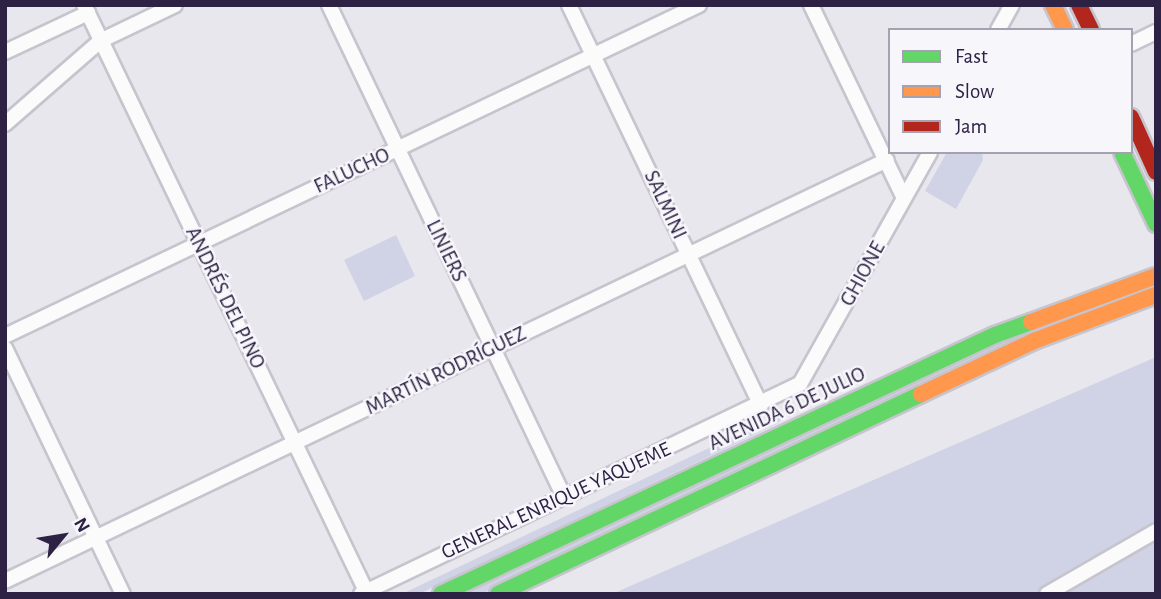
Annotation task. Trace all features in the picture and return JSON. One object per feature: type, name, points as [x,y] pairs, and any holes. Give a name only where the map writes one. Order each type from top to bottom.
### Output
[{"type":"main road","points":[[1053,5],[1064,28]]},
{"type":"main road","points":[[1079,5],[1090,28]]},
{"type":"main road","points":[[1133,121],[1156,172]]},
{"type":"main road","points":[[1123,154],[1156,224]]},
{"type":"main road","name":"AVENIDA 6 DE JULIO","points":[[442,594],[995,335],[1156,276]]},
{"type":"main road","name":"AVENIDA 6 DE JULIO","points":[[498,594],[1034,341],[1156,295]]},
{"type":"street","points":[[5,124],[100,41],[175,5]]},
{"type":"street","name":"LINIERS","points":[[329,5],[564,497]]},
{"type":"street","name":"SALMINI","points":[[569,5],[761,405]]},
{"type":"street","name":"FALUCHO","points":[[5,336],[699,5]]},
{"type":"street","points":[[811,5],[904,198]]},
{"type":"street","points":[[999,28],[1012,5]]},
{"type":"street","points":[[5,51],[86,9]]},
{"type":"street","name":"ANDRÉS DEL PINO","points":[[86,9],[364,592]]},
{"type":"street","points":[[1133,43],[1156,32]]},
{"type":"street","name":"GHIONE","points":[[789,391],[807,376],[929,154]]},
{"type":"street","name":"MARTÍN RODRÍGUEZ","points":[[5,581],[887,160]]},
{"type":"street","points":[[5,348],[123,594]]},
{"type":"street","name":"GENERAL ENRIQUE YAQUEME","points":[[364,592],[789,391]]},
{"type":"street","points":[[1047,594],[1156,531]]},
{"type":"shaded area","points":[[946,154],[982,154],[983,160],[956,209],[925,191]]},
{"type":"shaded area","points":[[396,235],[415,276],[364,301],[344,260]]},
{"type":"shaded area","points":[[1156,284],[831,427],[482,594],[465,594],[1068,312]]},
{"type":"shaded area","points":[[1156,357],[1156,594],[612,594]]},
{"type":"shaded area","points":[[774,417],[784,417],[777,424],[419,594],[402,594]]},
{"type":"traffic: fast","points":[[1123,154],[1156,224]]},
{"type":"traffic: fast","points":[[441,594],[995,335],[1031,322]]},
{"type":"traffic: fast","points":[[498,594],[921,394]]},
{"type":"traffic: slow","points":[[1053,5],[1064,28]]},
{"type":"traffic: slow","points":[[1031,322],[1156,276]]},
{"type":"traffic: slow","points":[[921,394],[1034,341],[1156,295]]},
{"type":"traffic: jam","points":[[1079,5],[1090,28]]},
{"type":"traffic: jam","points":[[1133,121],[1156,172]]}]
